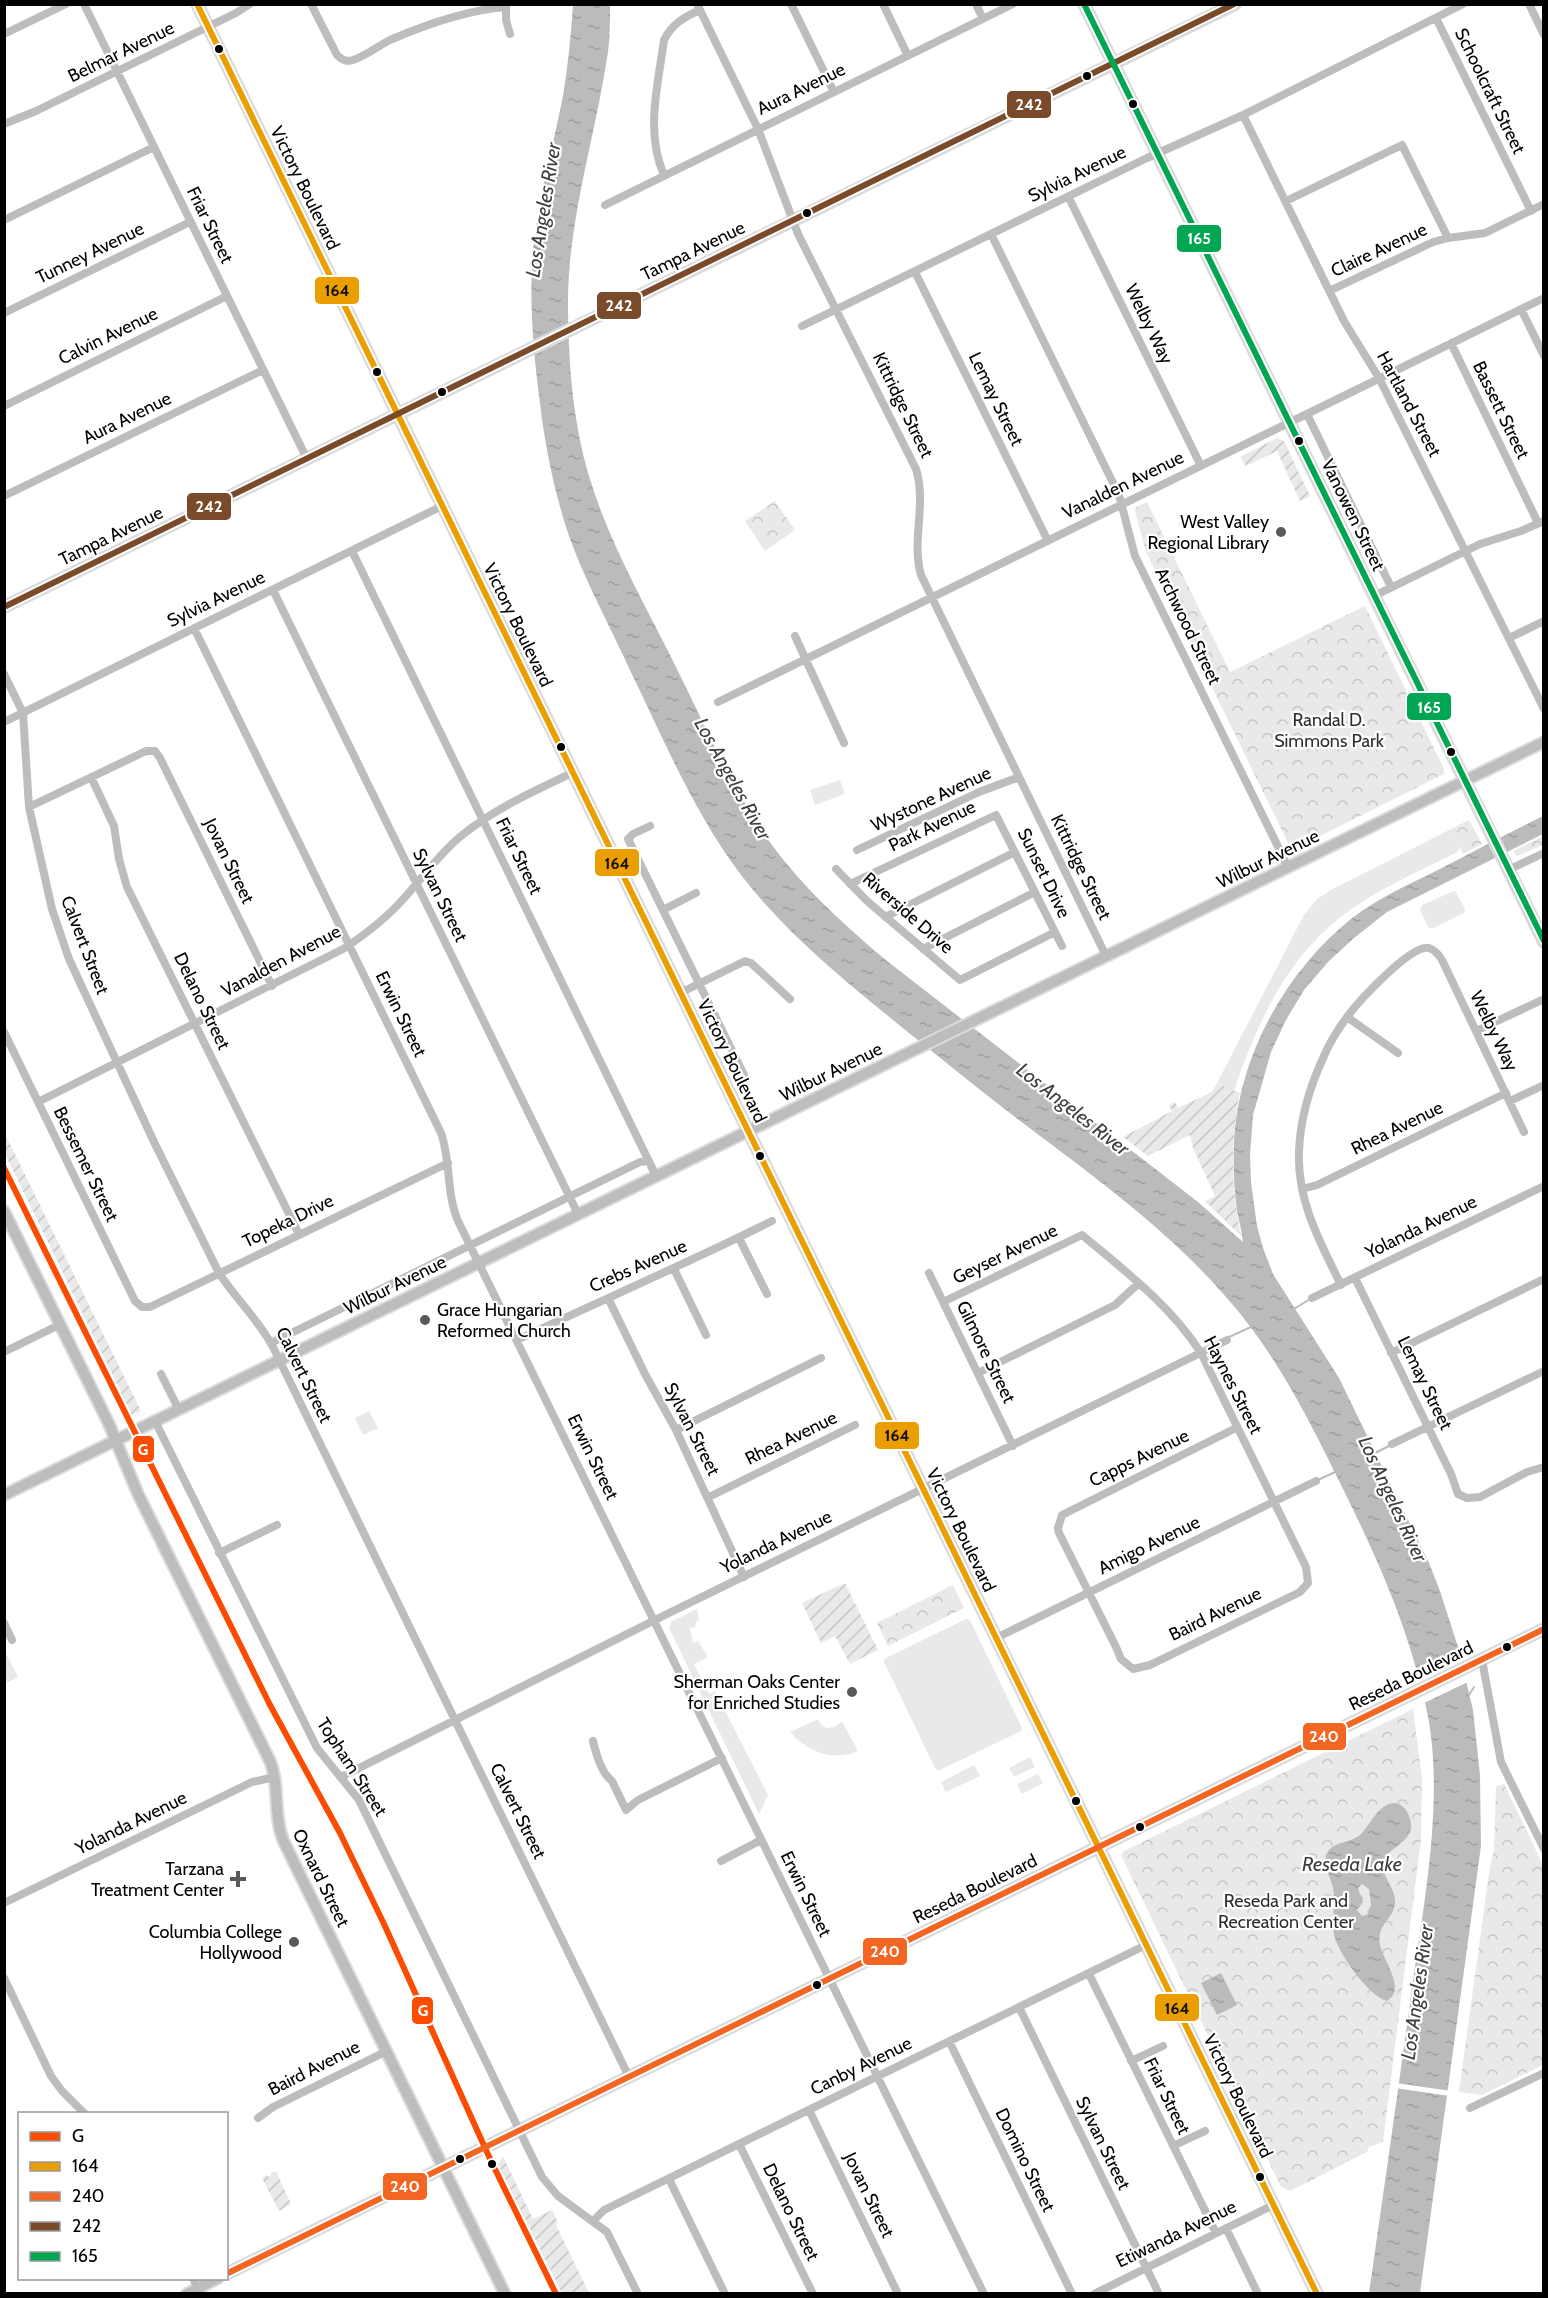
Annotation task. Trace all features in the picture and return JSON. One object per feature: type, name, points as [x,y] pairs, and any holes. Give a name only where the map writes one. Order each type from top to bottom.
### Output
[{"type":"main road","name":"Victory Boulevard","points":[[197,4],[1317,2294]]},
{"type":"main road","name":"Vanowen Street","points":[[1084,4],[1544,942]]},
{"type":"main road","name":"Tampa Avenue","points":[[4,607],[1235,4]]},
{"type":"main road","name":"Wilbur Avenue","points":[[4,1495],[1544,742]]},
{"type":"main road","name":"Oxnard Street","points":[[5,1212],[109,1424],[138,1494],[270,1761],[275,1777],[277,1815],[282,1836],[505,2294]]},
{"type":"main road","name":"Reseda Boulevard","points":[[228,2273],[1544,1629]]},
{"type":"main road","points":[[194,2288],[213,2280]]},
{"type":"street","points":[[4,34],[66,4]]},
{"type":"street","name":"Friar Street","points":[[84,4],[307,459]]},
{"type":"street","name":"Belmar Avenue","points":[[4,123],[36,111],[118,72],[250,4]]},
{"type":"street","points":[[311,4],[338,54],[347,61],[390,40],[439,21],[478,10],[506,6],[506,20],[510,34]]},
{"type":"street","points":[[791,4],[834,92]]},
{"type":"street","points":[[883,4],[908,56]]},
{"type":"street","points":[[976,4],[983,19]]},
{"type":"street","name":"Aura Avenue","points":[[605,205],[1012,4]]},
{"type":"street","name":"Sylvia Avenue","points":[[802,326],[1158,153],[1243,115],[1463,4]]},
{"type":"street","points":[[1529,4],[1544,35]]},
{"type":"street","points":[[664,175],[654,143],[653,124],[664,40],[669,30],[698,7]]},
{"type":"street","name":"Kittridge Street","points":[[698,7],[758,129],[793,222],[916,469],[922,499],[917,560],[921,575],[1106,956]]},
{"type":"street","name":"Schoolcraft Street","points":[[1436,18],[1532,211]]},
{"type":"street","name":"Hartland Street","points":[[1243,115],[1329,291],[1352,335],[1379,378],[1544,709]]},
{"type":"street","points":[[1286,201],[1402,145],[1448,238]]},
{"type":"street","points":[[4,220],[154,147]]},
{"type":"street","name":"Welby Way","points":[[1069,198],[1201,466]]},
{"type":"street","name":"Claire Avenue","points":[[1329,291],[1433,242],[1485,233],[1544,204]]},
{"type":"street","name":"Tunney Avenue","points":[[4,313],[190,222]]},
{"type":"street","name":"Archwood Street","points":[[991,234],[1123,504],[1135,556],[1288,867]]},
{"type":"street","name":"Lemay Street","points":[[915,272],[1048,541]]},
{"type":"street","name":"Calvin Avenue","points":[[4,406],[227,296]]},
{"type":"street","name":"Vanalden Avenue","points":[[718,702],[1544,298]]},
{"type":"street","points":[[1521,309],[1544,356]]},
{"type":"street","name":"Bassett Street","points":[[1451,343],[1541,522]]},
{"type":"street","name":"Aura Avenue","points":[[4,496],[263,370]]},
{"type":"street","points":[[1306,414],[1391,587]]},
{"type":"street","name":"Sylvia Avenue","points":[[4,722],[442,506]]},
{"type":"street","points":[[1374,596],[1466,551],[1541,522]]},
{"type":"street","name":"Friar Street","points":[[352,551],[656,1176]]},
{"type":"street","name":"Sylvan Street","points":[[273,590],[578,1214]]},
{"type":"street","points":[[1509,638],[1544,621]]},
{"type":"street","name":"Erwin Street","points":[[194,628],[441,1133],[448,1163],[454,1212],[984,2294]]},
{"type":"street","points":[[795,636],[844,742]]},
{"type":"street","name":"Calvert Street","points":[[4,674],[23,713],[29,807],[39,858],[58,929],[69,959],[219,1273],[259,1322],[271,1343],[629,2077]]},
{"type":"street","name":"Jovan Street","points":[[91,777],[146,751],[154,751],[272,986]]},
{"type":"street","name":"Vanalden Avenue","points":[[38,1102],[350,945],[380,923],[454,842],[508,805],[573,773]]},
{"type":"street","points":[[29,807],[91,777]]},
{"type":"street","name":"Delano Street","points":[[91,777],[114,826],[119,859],[127,886],[299,1234]]},
{"type":"street","name":"Wystone Avenue","points":[[857,850],[988,788],[1018,777]]},
{"type":"street","name":"Sunset Drive","points":[[996,815],[1062,946]]},
{"type":"street","name":"Park Avenue","points":[[850,884],[996,815]]},
{"type":"street","name":"Victory Boulevard","points":[[650,826],[629,836],[628,839],[744,1075]]},
{"type":"street","points":[[885,917],[1015,852]]},
{"type":"street","points":[[1508,870],[1544,853]]},
{"type":"street","name":"Riverside Drive","points":[[836,869],[885,917],[960,980],[1055,932]]},
{"type":"street","points":[[923,949],[1035,892]]},
{"type":"street","points":[[663,910],[696,893]]},
{"type":"street","name":"Welby Way","points":[[1347,1017],[1386,976],[1419,949],[1429,948],[1437,953],[1524,1132]]},
{"type":"street","points":[[680,993],[745,961],[751,963],[789,999]]},
{"type":"street","points":[[1476,1031],[1544,999]]},
{"type":"street","points":[[1341,1285],[1313,1227],[1302,1189],[1300,1135],[1308,1095],[1323,1057],[1347,1017],[1398,1053]]},
{"type":"street","name":"Bessemer Street","points":[[4,1032],[135,1301],[142,1307]]},
{"type":"street","name":"Rhea Avenue","points":[[1302,1189],[1317,1185],[1508,1097],[1544,1085]]},
{"type":"street","name":"Wilbur Avenue","points":[[271,1343],[640,1162],[649,1161]]},
{"type":"street","name":"Topeka Drive","points":[[142,1307],[150,1307],[448,1163]]},
{"type":"street","name":"Yolanda Avenue","points":[[1312,1298],[1544,1186]]},
{"type":"street","name":"Crebs Avenue","points":[[518,1340],[637,1287],[772,1221]]},
{"type":"street","name":"Haynes Street","points":[[1082,1235],[1139,1283],[1180,1326],[1201,1353],[1306,1568],[1308,1583]]},
{"type":"street","name":"Geyser Avenue","points":[[943,1302],[1082,1235]]},
{"type":"street","points":[[739,1238],[767,1294]]},
{"type":"street","points":[[674,1269],[706,1335]]},
{"type":"street","name":"Gilmore Street","points":[[929,1273],[1013,1446]]},
{"type":"street","name":"Lemay Street","points":[[1355,1278],[1428,1427],[1455,1489],[1461,1497],[1480,1497],[1527,1472],[1544,1467]]},
{"type":"street","points":[[1392,1353],[1544,1279]]},
{"type":"street","points":[[978,1373],[1115,1305],[1139,1283]]},
{"type":"street","name":"Sylvan Street","points":[[608,1298],[709,1497],[744,1577]]},
{"type":"street","points":[[4,1352],[61,1324]]},
{"type":"street","name":"Yolanda Avenue","points":[[341,1777],[654,1620],[1227,1340]]},
{"type":"street","points":[[676,1430],[821,1358]]},
{"type":"street","points":[[1392,1444],[1544,1371]]},
{"type":"street","points":[[161,1374],[179,1410]]},
{"type":"street","name":"Topham Street","points":[[155,1421],[316,1748],[359,1800],[519,2131]]},
{"type":"street","name":"Rhea Avenue","points":[[709,1497],[855,1425]]},
{"type":"street","name":"Capps Avenue","points":[[1090,1593],[1059,1533],[1060,1521],[1065,1512],[1236,1428]]},
{"type":"street","name":"Amigo Avenue","points":[[996,1638],[1316,1482]]},
{"type":"street","points":[[219,1553],[277,1525]]},
{"type":"street","name":"Baird Avenue","points":[[1090,1593],[1121,1659],[1133,1669],[1150,1665],[1300,1592],[1308,1583]]},
{"type":"street","points":[[4,1623],[12,1640]]},
{"type":"street","points":[[1478,1662],[1501,1762],[1544,1849]]},
{"type":"street","points":[[593,1741],[604,1770],[626,1810],[638,1800],[722,1758]]},
{"type":"street","name":"Yolanda Avenue","points":[[4,1903],[252,1782],[275,1777]]},
{"type":"street","points":[[721,1861],[761,1840]]},
{"type":"street","name":"Canby Avenue","points":[[594,2220],[600,2213],[1146,1945]]},
{"type":"street","name":"Friar Street","points":[[1089,1974],[1216,2233]]},
{"type":"street","points":[[4,1978],[51,2076],[83,2112]]},
{"type":"street","name":"Sylvan Street","points":[[1019,2007],[1159,2294]]},
{"type":"street","name":"Domino Street","points":[[949,2041],[1072,2294]]},
{"type":"street","points":[[1131,2061],[1163,2046]]},
{"type":"street","name":"Baird Avenue","points":[[258,2118],[273,2107],[387,2050]]},
{"type":"street","points":[[1470,2108],[1544,2073]]},
{"type":"street","name":"Jovan Street","points":[[809,2110],[898,2294]]},
{"type":"street","points":[[519,2131],[542,2177],[552,2189],[594,2220],[611,2238],[638,2294]]},
{"type":"street","points":[[1173,2146],[1205,2131]]},
{"type":"street","name":"Delano Street","points":[[739,2144],[813,2294]]},
{"type":"street","points":[[669,2179],[725,2294]]},
{"type":"street","name":"Etiwanda Avenue","points":[[1094,2294],[1273,2205]]},
{"type":"street","points":[[1226,2229],[1258,2294]]},
{"type":"green space","points":[[1277,438],[1284,441],[1310,496],[1300,501],[1277,451],[1246,466],[1240,457]]},
{"type":"green space","points":[[775,501],[795,530],[765,551],[745,521]]},
{"type":"green space","name":"Randal D. Simmons Park","points":[[1147,502],[1230,672],[1365,606],[1444,769],[1444,774],[1296,848],[1290,847],[1146,552],[1135,511],[1136,507]]},
{"type":"green space","points":[[840,780],[845,794],[815,805],[810,790]]},
{"type":"green space","points":[[1469,820],[1482,844],[1463,854],[1451,829]]},
{"type":"green space","points":[[1451,829],[1460,848],[1457,852],[1365,900],[1318,937],[1287,976],[1274,998],[1242,1067],[1234,1091],[1217,1083],[1304,915],[1317,899]]},
{"type":"green space","points":[[1543,836],[1543,845],[1517,856],[1513,851]]},
{"type":"green space","points":[[1454,891],[1465,909],[1464,913],[1432,929],[1428,927],[1420,910],[1422,905]]},
{"type":"green space","points":[[1217,1083],[1240,1093],[1233,1164],[1235,1200],[1241,1236],[1205,1201],[1215,1196],[1193,1148],[1190,1135],[1148,1156],[1123,1137],[1172,1111],[1169,1105],[1175,1102],[1178,1108],[1212,1092]]},
{"type":"green space","points":[[4,1134],[141,1411],[132,1415],[5,1154]]},
{"type":"green space","points":[[369,1411],[378,1428],[363,1435],[355,1418]]},
{"type":"green space","points":[[845,1583],[878,1650],[850,1664],[835,1636],[821,1643],[802,1603]]},
{"type":"green space","points":[[953,1585],[964,1608],[888,1646],[877,1623]]},
{"type":"green space","points":[[697,1609],[699,1620],[695,1627],[690,1628],[693,1643],[698,1641],[708,1657],[694,1664],[709,1694],[715,1691],[768,1795],[759,1814],[669,1628],[671,1622]]},
{"type":"green space","points":[[966,1619],[970,1620],[1022,1728],[1021,1731],[936,1770],[884,1659]]},
{"type":"green space","points":[[4,1651],[18,1677],[5,1684]]},
{"type":"green space","name":"Reseda Park and Recreation Center","points":[[1413,1709],[1422,1778],[1421,1839],[1383,2142],[1369,2147],[1367,2152],[1290,2191],[1281,2187],[1121,1855],[1124,1851]]},
{"type":"green space","points":[[818,1719],[822,1726],[828,1728],[843,1723],[858,1751],[839,1755],[821,1753],[805,1745],[790,1732]]},
{"type":"green space","points":[[1030,1757],[1035,1767],[1014,1777],[1009,1768]]},
{"type":"green space","points":[[974,1765],[980,1776],[946,1792],[941,1782]]},
{"type":"green space","points":[[1038,1774],[1043,1783],[1022,1794],[1017,1784]]},
{"type":"green space","points":[[1504,1784],[1543,1865],[1543,2065],[1482,2095],[1459,2092],[1490,1866],[1494,1851],[1496,1786]]},
{"type":"green space","points":[[503,2156],[533,2219],[552,2210],[558,2223],[556,2225],[589,2293],[562,2293],[498,2165]]},
{"type":"green space","points":[[276,2171],[291,2204],[279,2211],[262,2178],[267,2175],[271,2176]]},
{"type":"water","name":"Los Angeles River","points":[[573,5],[610,5],[608,52],[578,205],[568,298],[570,365],[575,410],[589,476],[626,569],[741,797],[769,841],[810,890],[887,961],[1198,1202],[1243,1242],[1234,1177],[1237,1111],[1255,1048],[1286,990],[1327,940],[1371,905],[1543,816],[1543,834],[1387,912],[1329,961],[1304,990],[1286,1020],[1271,1052],[1253,1115],[1250,1155],[1251,1182],[1257,1226],[1263,1248],[1273,1274],[1339,1378],[1429,1563],[1458,1647],[1473,1710],[1480,1775],[1481,1846],[1420,2293],[1369,2293],[1423,1915],[1433,1808],[1434,1773],[1426,1707],[1401,1621],[1368,1541],[1330,1462],[1276,1364],[1244,1318],[1204,1273],[1156,1227],[893,1020],[794,934],[741,875],[708,826],[680,774],[575,553],[554,484],[541,412],[532,323],[533,251],[542,192],[563,96]]},
{"type":"water","name":"Reseda Lake","points":[[1389,1804],[1403,1806],[1411,1824],[1406,1838],[1384,1860],[1383,1868],[1394,1894],[1395,1903],[1379,1938],[1395,1989],[1393,1996],[1387,2001],[1363,1983],[1347,1962],[1336,1942],[1333,1928],[1333,1888],[1327,1871],[1326,1857],[1334,1846],[1362,1833],[1380,1810]],"holes":[[[1362,1884],[1369,1889],[1371,1905],[1368,1914],[1362,1916],[1357,1910],[1363,1902],[1358,1888]]]},
{"type":"water","points":[[1221,1973],[1237,2005],[1217,2015],[1201,1983]]},
{"type":"pier","points":[[1463,1653],[1470,1681],[1422,1704],[1414,1677]]},
{"type":"pier","points":[[1396,2083],[1451,2091],[1450,2096],[1395,2088]]},
{"type":"waterway","points":[[1294,1309],[1310,1299]]},
{"type":"waterway","points":[[1229,1337],[1253,1326]]},
{"type":"waterway","name":"Los Angeles River","points":[[1375,1453],[1389,1446]]},
{"type":"waterway","points":[[1318,1480],[1335,1472]]},
{"type":"waterway","points":[[1469,1695],[1474,1687]]},
{"type":"transit line","name":"164","points":[[197,4],[1317,2294]]},
{"type":"transit line","name":"165","points":[[1084,4],[1544,941]]},
{"type":"transit line","name":"242","points":[[4,607],[1234,4]]},
{"type":"transit line","name":"G","points":[[4,1168],[270,1705],[340,1833],[384,1924],[491,2161],[556,2294]]},
{"type":"transit line","name":"240","points":[[228,2273],[1544,1629]]},
{"type":"place","name":"West Valley Regional Library","points":[[1281,532]]},
{"type":"place","name":"Grace Hungarian Reformed Church","points":[[425,1320]]},
{"type":"place","name":"Sherman Oaks Center for Enriched Studies","points":[[852,1692]]},
{"type":"place","name":"Tarzana Treatment Center","points":[[238,1879]]},
{"type":"place","name":"Columbia College Hollywood","points":[[294,1942]]}]
